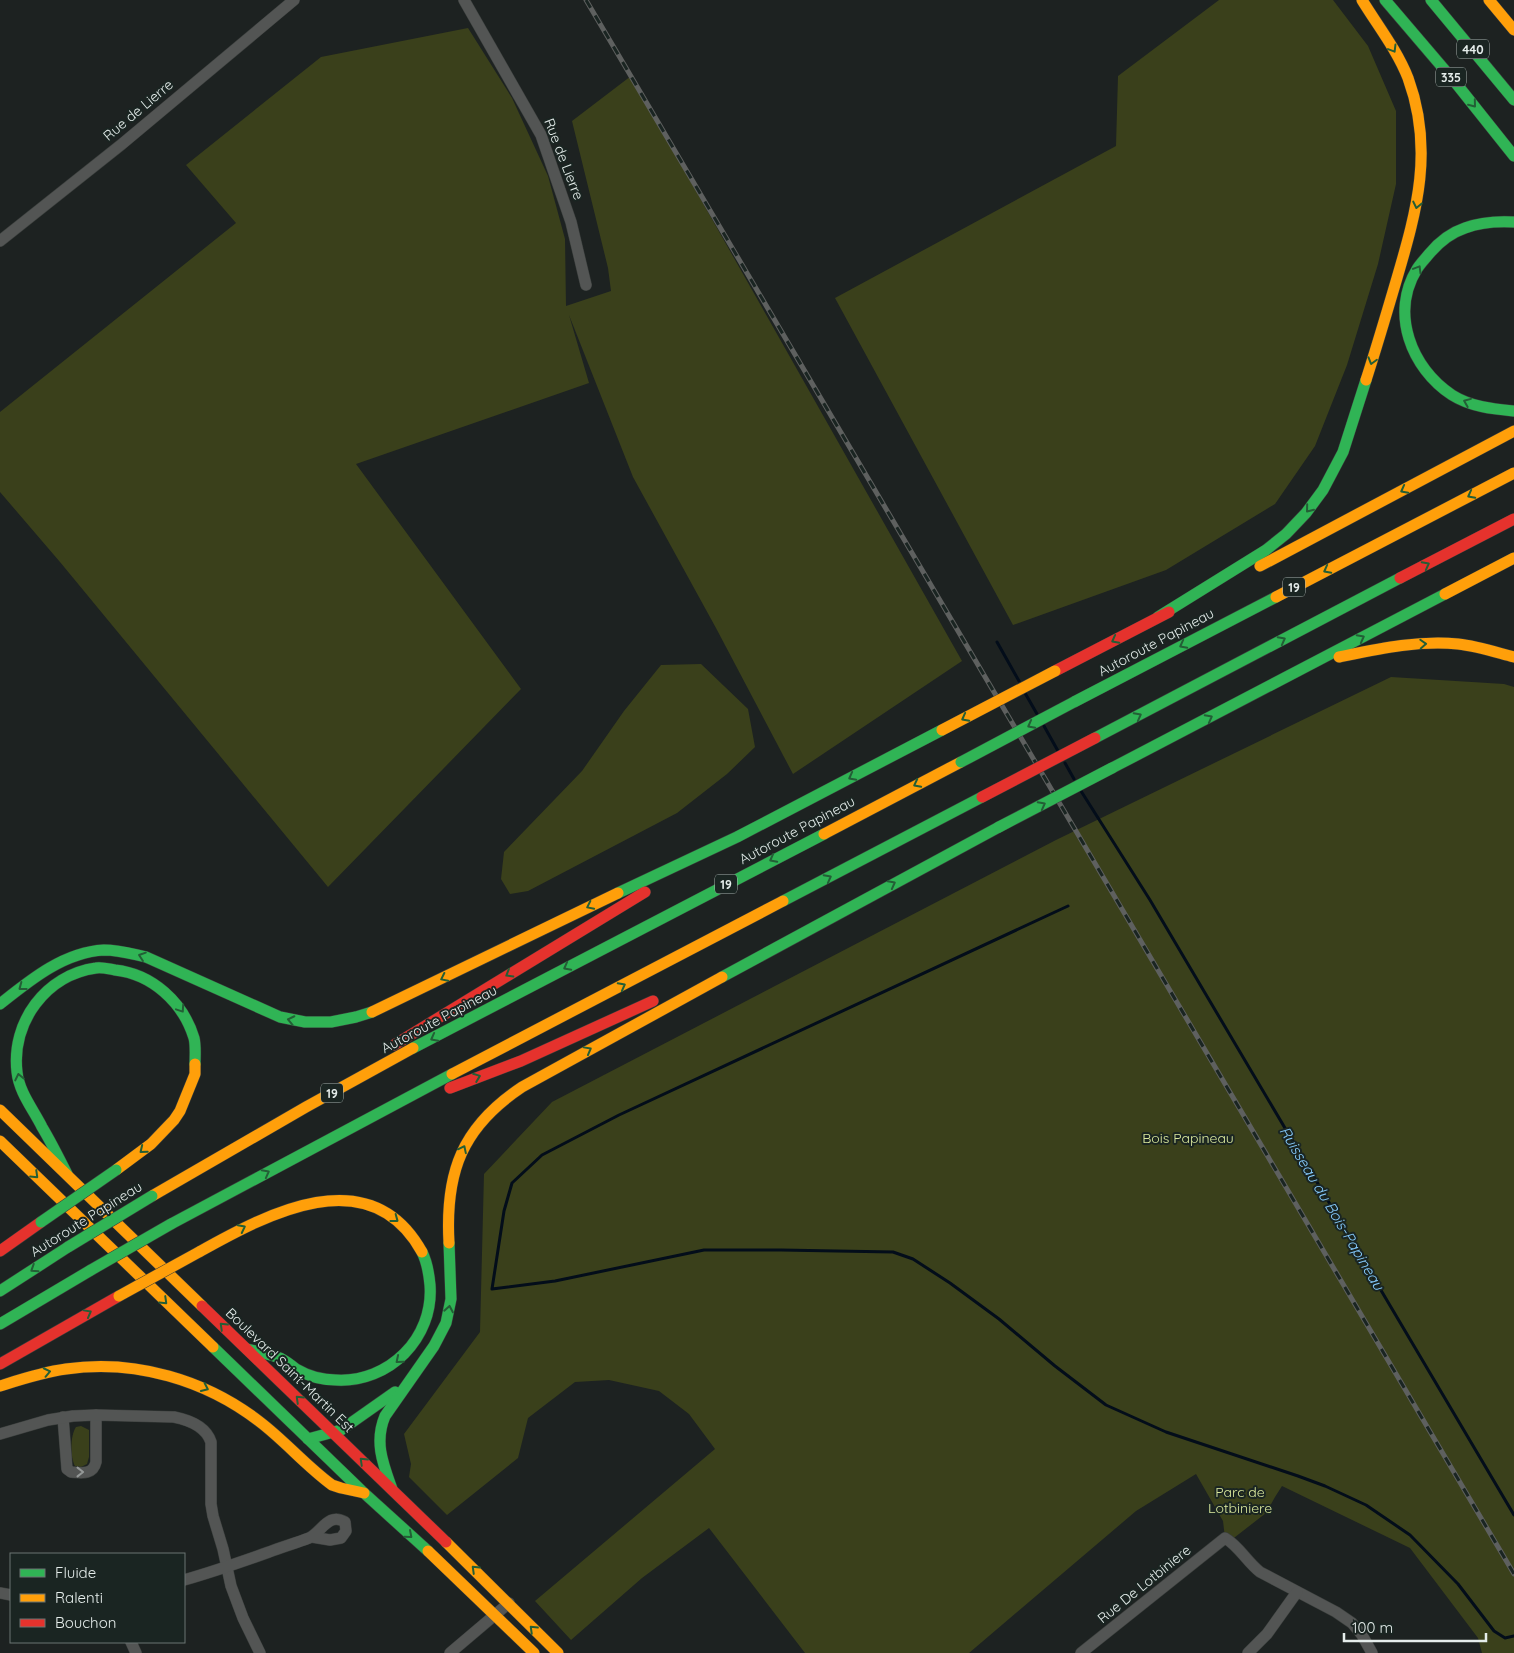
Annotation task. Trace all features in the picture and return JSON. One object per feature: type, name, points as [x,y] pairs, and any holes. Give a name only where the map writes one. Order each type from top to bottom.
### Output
[{"type":"main road","points":[[1158,617],[1258,556],[1287,533],[1310,508],[1328,483],[1349,439],[1412,227],[1419,196],[1423,160],[1420,117],[1406,72],[1362,0]]},
{"type":"main road","name":"335","points":[[1385,0],[1455,82],[1514,156]]},
{"type":"main road","name":"440","points":[[1431,0],[1514,100]]},
{"type":"main road","points":[[1489,0],[1514,30]]},
{"type":"main road","points":[[1514,222],[1492,221],[1469,226],[1447,237],[1435,246],[1419,266],[1412,280],[1405,300],[1405,316],[1406,330],[1413,352],[1422,367],[1437,384],[1457,398],[1472,405],[1497,411],[1514,411]]},
{"type":"main road","points":[[0,1004],[44,971],[68,958],[92,951],[116,950],[146,957],[280,1017],[304,1022],[341,1021],[381,1009],[634,885],[737,837],[1158,617],[1277,558],[1514,431]]},
{"type":"main road","name":"Autoroute Papineau","points":[[0,1291],[174,1182],[418,1046],[1514,473]]},
{"type":"main road","points":[[0,1324],[171,1224],[366,1119],[1514,519]]},
{"type":"main road","points":[[392,1489],[380,1448],[379,1430],[385,1416],[436,1345],[448,1316],[451,1292],[448,1209],[450,1190],[457,1163],[464,1147],[484,1118],[504,1098],[849,907],[1514,558]]},
{"type":"main road","points":[[1318,661],[1390,647],[1425,643],[1469,646],[1514,657]]},
{"type":"main road","points":[[174,1182],[485,988],[737,837]]},
{"type":"main road","points":[[366,1119],[529,1057],[699,980],[849,907]]},
{"type":"main road","points":[[0,1251],[116,1170],[159,1136],[179,1112],[192,1085],[196,1066],[196,1049],[192,1032],[186,1016],[174,999],[162,988],[136,973],[103,968],[76,973],[49,988],[33,1006],[18,1037],[16,1064],[23,1093],[29,1106],[40,1121],[67,1174]]},
{"type":"main road","name":"Boulevard Saint-Martin Est","points":[[0,1110],[392,1489],[558,1653]]},
{"type":"main road","points":[[0,1141],[364,1493],[429,1552],[534,1653]]},
{"type":"main road","points":[[0,1364],[242,1228],[277,1212],[301,1205],[335,1201],[366,1205],[392,1216],[413,1236],[424,1254],[432,1287],[428,1316],[416,1341],[405,1355],[390,1367],[362,1378],[343,1381],[326,1380],[302,1372],[281,1358],[247,1349]]},
{"type":"main road","points":[[0,1386],[48,1371],[84,1366],[110,1365],[131,1367],[181,1378],[210,1390],[250,1414],[332,1485],[364,1493]]},
{"type":"main road","points":[[308,1439],[334,1433],[347,1426],[380,1404],[414,1375]]},
{"type":"street","name":"Rue de Lierre","points":[[0,242],[122,144],[294,0]]},
{"type":"street","name":"Rue de Lierre","points":[[464,0],[542,135],[571,222],[586,285]]},
{"type":"street","points":[[63,1417],[67,1469],[71,1472],[89,1472],[94,1469],[96,1459],[96,1415]]},
{"type":"street","points":[[0,1434],[63,1417],[96,1415],[174,1417],[197,1426],[208,1434],[211,1448],[212,1510],[224,1549],[228,1577],[240,1613],[260,1653]]},
{"type":"street","points":[[185,1580],[312,1537]]},
{"type":"street","name":"Rue De Lotbiniere","points":[[1081,1653],[1225,1538],[1260,1572],[1297,1592]]},
{"type":"street","points":[[1248,1653],[1266,1634],[1297,1592],[1336,1612],[1352,1623],[1362,1635],[1372,1653]]},
{"type":"street","points":[[450,1653],[509,1603]]},
{"type":"green space","points":[[1219,0],[1333,0],[1368,46],[1396,111],[1396,184],[1378,264],[1347,365],[1315,446],[1275,504],[1166,570],[1013,625],[835,298],[1116,146],[1118,76]]},
{"type":"green space","points":[[468,28],[512,98],[548,176],[565,239],[566,306],[611,291],[608,268],[572,121],[631,76],[962,661],[793,774],[633,477],[569,315],[589,383],[356,464],[521,689],[328,887],[0,492],[0,412],[236,223],[186,165],[321,57]]},
{"type":"green space","points":[[701,664],[748,709],[755,747],[727,774],[677,813],[528,891],[510,894],[501,879],[504,852],[582,771],[624,711],[661,665]]},
{"type":"green space","name":"Bois Papineau","points":[[1391,677],[1504,684],[1514,687],[1514,1653],[1482,1653],[1478,1638],[1410,1548],[1282,1486],[1266,1513],[1230,1541],[1225,1538],[1223,1521],[1196,1474],[1136,1511],[969,1653],[805,1653],[709,1528],[642,1578],[571,1640],[535,1601],[715,1449],[689,1414],[659,1391],[609,1380],[575,1382],[528,1418],[518,1458],[447,1515],[409,1477],[411,1464],[404,1434],[480,1332],[484,1174],[552,1102],[1056,840]]},
{"type":"green space","points":[[81,1426],[89,1430],[89,1457],[87,1464],[81,1467],[75,1466],[71,1446],[76,1427]]},
{"type":"waterway","points":[[997,642],[1019,681]]},
{"type":"waterway","points":[[1025,693],[1037,714]]},
{"type":"waterway","points":[[1044,726],[1058,751]]},
{"type":"waterway","points":[[1065,763],[1074,779]]},
{"type":"waterway","name":"Ruisseau du Bois-Papineau","points":[[1081,791],[1150,900],[1514,1515]]},
{"type":"waterway","points":[[1068,906],[619,1115],[542,1155],[512,1183],[504,1211],[492,1289],[555,1281],[704,1250],[893,1252],[913,1259],[950,1283],[999,1319],[1055,1366],[1106,1405],[1166,1432],[1298,1476],[1366,1505],[1410,1535],[1458,1584],[1494,1631],[1505,1638],[1514,1636]]},
{"type":"railway","points":[[586,0],[1514,1574]]},
{"type":"traffic: fast","points":[[1385,0],[1455,82],[1514,156]]},
{"type":"traffic: fast","points":[[1431,0],[1514,100]]},
{"type":"traffic: fast","points":[[1514,222],[1477,224],[1454,232],[1445,238],[1417,269],[1409,286],[1405,303],[1405,321],[1409,338],[1425,370],[1438,384],[1452,395],[1474,405],[1514,411]]},
{"type":"traffic: fast","points":[[1158,617],[1266,550],[1286,534],[1306,513],[1323,490],[1343,452],[1366,380]]},
{"type":"traffic: fast","points":[[1095,738],[1400,578]]},
{"type":"traffic: fast","points":[[1112,768],[1445,594]]},
{"type":"traffic: fast","points":[[1074,702],[1276,597]]},
{"type":"traffic: fast","points":[[961,762],[1074,702]]},
{"type":"traffic: fast","points":[[618,893],[737,837],[942,730]]},
{"type":"traffic: fast","points":[[999,827],[1112,768]]},
{"type":"traffic: fast","points":[[783,901],[982,797]]},
{"type":"traffic: fast","points":[[722,977],[999,827]]},
{"type":"traffic: fast","points":[[413,1048],[824,834]]},
{"type":"traffic: fast","points":[[0,1004],[36,977],[61,962],[89,952],[104,950],[120,951],[146,957],[280,1017],[305,1022],[331,1022],[372,1012]]},
{"type":"traffic: fast","points":[[67,1174],[23,1093],[17,1072],[17,1053],[26,1019],[47,991],[62,980],[78,972],[96,968],[106,968],[141,977],[164,992],[182,1013],[194,1038],[195,1064]]},
{"type":"traffic: fast","points":[[171,1224],[452,1074]]},
{"type":"traffic: fast","points":[[41,1222],[116,1170]]},
{"type":"traffic: fast","points":[[68,1247],[152,1196]]},
{"type":"traffic: fast","points":[[91,1270],[171,1224]]},
{"type":"traffic: fast","points":[[392,1489],[381,1453],[380,1435],[382,1426],[385,1416],[434,1346],[446,1323],[451,1299],[449,1243]]},
{"type":"traffic: fast","points":[[0,1291],[68,1247]]},
{"type":"traffic: fast","points":[[247,1349],[280,1358],[296,1369],[315,1377],[336,1380],[355,1379],[374,1374],[404,1354],[416,1339],[424,1323],[429,1304],[430,1285],[428,1268],[422,1252]]},
{"type":"traffic: fast","points":[[0,1324],[91,1270]]},
{"type":"traffic: fast","points":[[213,1347],[364,1493],[428,1551]]},
{"type":"traffic: fast","points":[[308,1439],[341,1430],[395,1392]]},
{"type":"traffic: slow","points":[[1362,0],[1393,48],[1408,78],[1416,104],[1421,155],[1420,179],[1411,228],[1366,380]]},
{"type":"traffic: slow","points":[[1489,0],[1514,30]]},
{"type":"traffic: slow","points":[[1260,566],[1514,431]]},
{"type":"traffic: slow","points":[[1276,597],[1514,473]]},
{"type":"traffic: slow","points":[[1445,594],[1514,558]]},
{"type":"traffic: slow","points":[[1339,657],[1398,646],[1428,643],[1472,646],[1514,657]]},
{"type":"traffic: slow","points":[[942,730],[1055,671]]},
{"type":"traffic: slow","points":[[824,834],[961,762]]},
{"type":"traffic: slow","points":[[372,1012],[618,893]]},
{"type":"traffic: slow","points":[[452,1074],[783,901]]},
{"type":"traffic: slow","points":[[449,1243],[450,1194],[462,1153],[471,1135],[501,1102],[522,1087],[722,977]]},
{"type":"traffic: slow","points":[[152,1196],[413,1048]]},
{"type":"traffic: slow","points":[[116,1170],[151,1144],[174,1120],[180,1111],[195,1074],[195,1064]]},
{"type":"traffic: slow","points":[[0,1110],[202,1306]]},
{"type":"traffic: slow","points":[[0,1141],[213,1347]]},
{"type":"traffic: slow","points":[[199,1252],[255,1223],[286,1211],[316,1202],[347,1201],[375,1207],[400,1223],[422,1252]]},
{"type":"traffic: slow","points":[[119,1296],[199,1252]]},
{"type":"traffic: slow","points":[[0,1386],[49,1372],[92,1367],[118,1367],[169,1376],[193,1384],[239,1407],[269,1429],[332,1485],[364,1493]]},
{"type":"traffic: slow","points":[[446,1542],[558,1653]]},
{"type":"traffic: slow","points":[[428,1551],[534,1653]]},
{"type":"traffic: jam","points":[[1400,578],[1514,519]]},
{"type":"traffic: jam","points":[[1055,671],[1169,612]]},
{"type":"traffic: jam","points":[[982,797],[1095,738]]},
{"type":"traffic: jam","points":[[394,1045],[645,892]]},
{"type":"traffic: jam","points":[[450,1088],[521,1061],[653,1001]]},
{"type":"traffic: jam","points":[[0,1251],[41,1222]]},
{"type":"traffic: jam","points":[[0,1364],[119,1296]]},
{"type":"traffic: jam","points":[[202,1306],[446,1542]]},
{"type":"park label","name":"Parc de Lotbiniere","points":[[1240,1500]]}]
